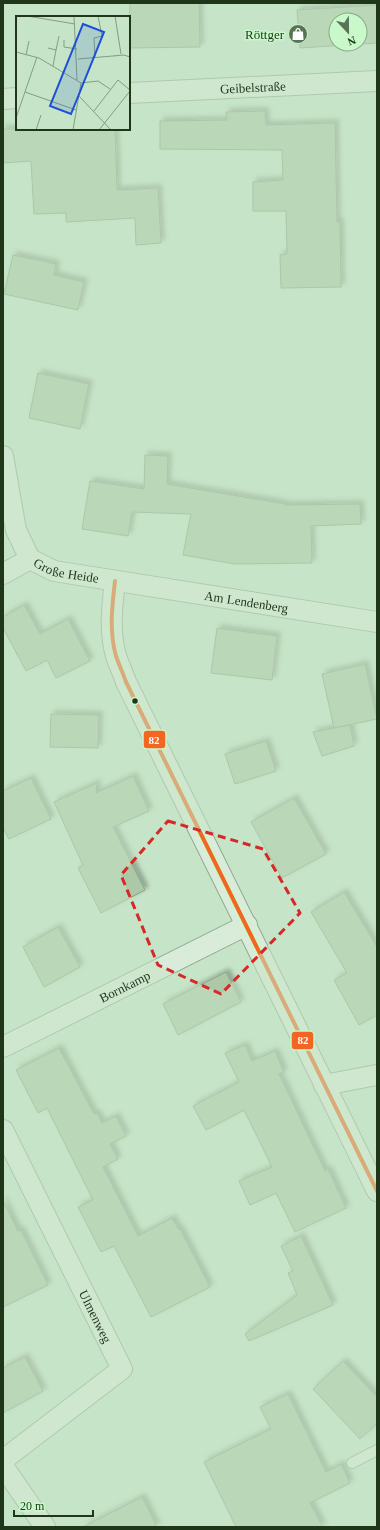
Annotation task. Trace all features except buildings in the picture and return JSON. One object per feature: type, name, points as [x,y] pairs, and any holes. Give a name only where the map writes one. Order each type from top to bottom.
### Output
[{"type":"street","name":"Geibelstraße","points":[[130,93],[377,81]]},
{"type":"street","points":[[3,99],[16,98]]},
{"type":"street","name":"Große Heide","points":[[3,456],[16,530],[30,559],[54,571],[116,581]]},
{"type":"street","points":[[3,574],[30,559]]},
{"type":"street","points":[[116,581],[112,613],[112,634],[116,655],[126,682],[377,1191]]},
{"type":"street","name":"Am Lendenberg","points":[[116,581],[377,622]]},
{"type":"street","name":"Bornkamp","points":[[3,1047],[247,925]]},
{"type":"street","points":[[324,1085],[377,1075]]},
{"type":"street","name":"Ulmenweg","points":[[3,1130],[122,1369],[3,1460]]},
{"type":"street","points":[[3,1466],[45,1527]]},
{"type":"lane","points":[[352,1463],[377,1450]]},
{"type":"highlighted area","points":[[168,821],[263,849],[300,913],[221,994],[158,965],[121,875]]},
{"type":"transit line","name":"82","points":[[115,581],[112,609],[112,637],[116,656],[126,682],[377,1191]]},
{"type":"place","name":"Röttger","points":[[298,34]]}]
